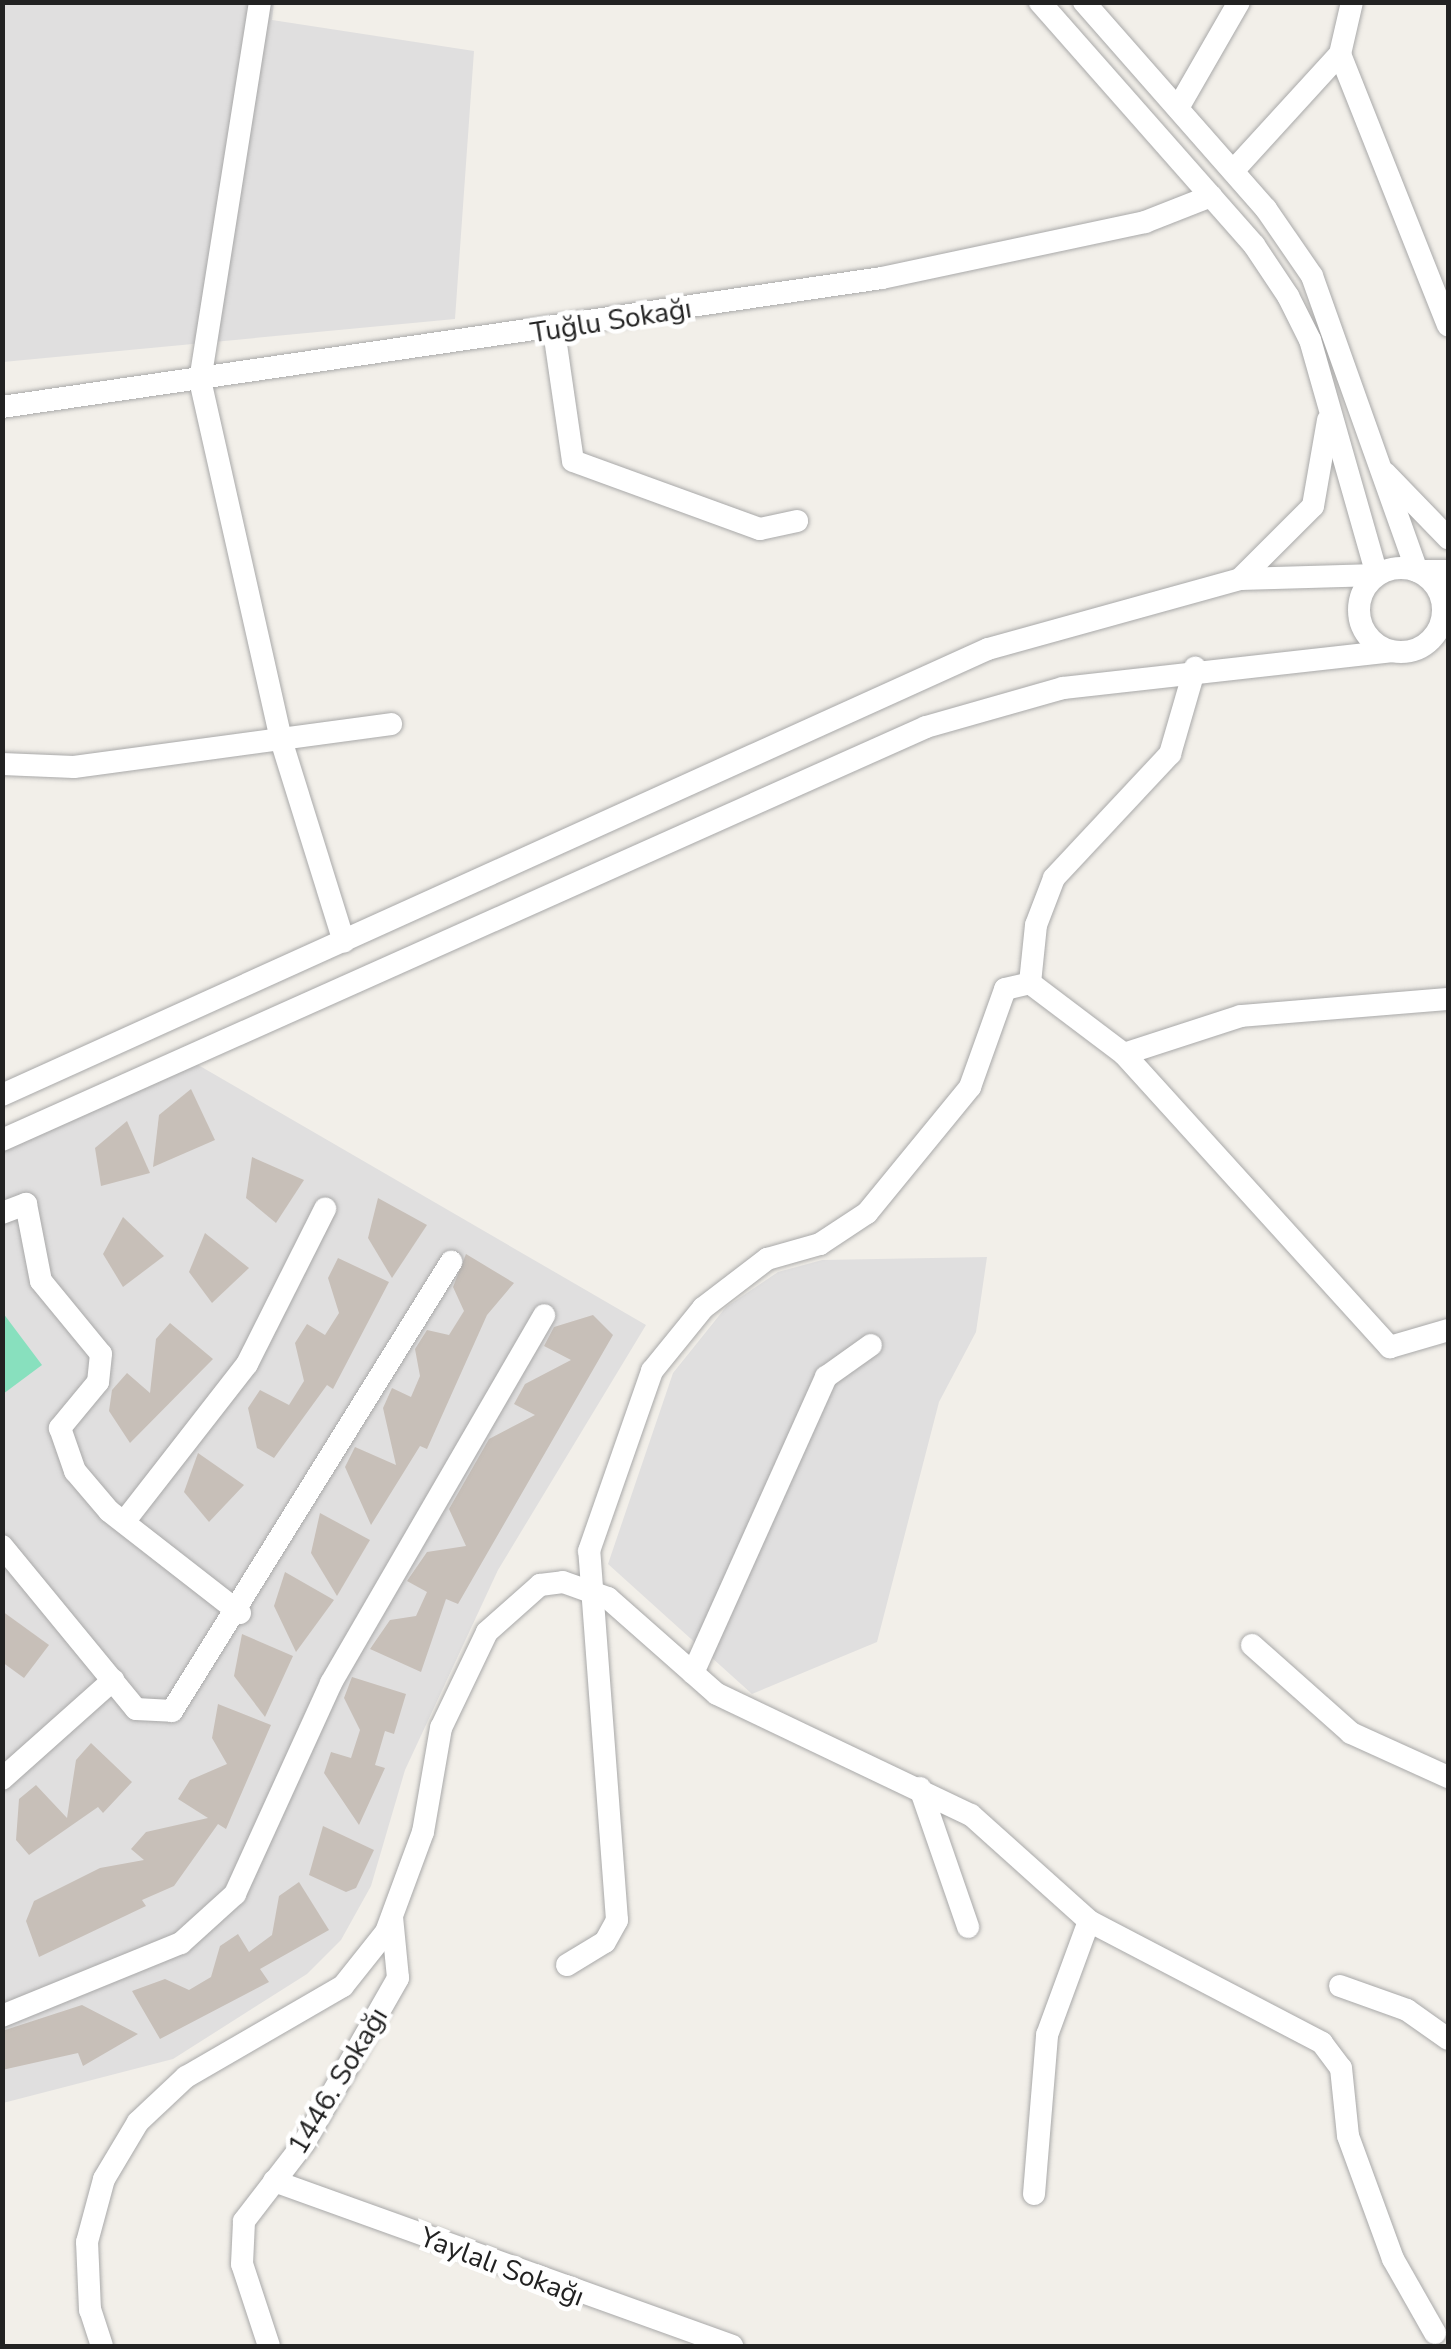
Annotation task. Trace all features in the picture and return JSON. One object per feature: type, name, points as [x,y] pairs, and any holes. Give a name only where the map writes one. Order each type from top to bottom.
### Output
[{"type":"street","points":[[260,2],[200,380],[282,742],[344,942]]},
{"type":"street","points":[[1040,2],[1211,196],[1288,296],[1329,406],[1377,575],[1358,611],[1368,637],[1391,652]]},
{"type":"street","points":[[1084,2],[1234,172],[1312,276],[1339,333],[1373,458],[1417,570],[1438,589],[1443,616],[1419,649]]},
{"type":"street","points":[[1178,108],[1239,2]]},
{"type":"street","points":[[1234,172],[1340,54],[1352,2]]},
{"type":"street","points":[[1340,54],[1448,325]]},
{"type":"street","name":"Tuğlu Sokağı","points":[[2,406],[554,330],[982,258],[1145,222],[1211,196]]},
{"type":"street","points":[[554,330],[573,461],[760,529],[797,521]]},
{"type":"street","points":[[1240,579],[1292,537],[1312,506],[1329,406]]},
{"type":"street","points":[[1373,458],[1448,538]]},
{"type":"street","points":[[2,1095],[945,665],[1089,614],[1240,579],[1448,571]]},
{"type":"street","points":[[2,1140],[926,728],[1030,695],[1194,668],[1448,644]]},
{"type":"street","points":[[1030,982],[1054,878],[1170,754],[1194,668]]},
{"type":"street","points":[[2,764],[74,766],[282,742],[391,724]]},
{"type":"street","points":[[1030,982],[1124,1054],[1390,1347],[1448,1330]]},
{"type":"street","points":[[567,1966],[604,1942],[618,1907],[589,1550],[652,1371],[703,1308],[767,1259],[820,1244],[866,1214],[970,1087],[1005,989],[1030,982]]},
{"type":"street","points":[[1124,1054],[1240,1016],[1448,999]]},
{"type":"street","points":[[2,1212],[26,1204],[41,1281],[101,1354],[98,1382],[64,1414],[60,1437],[84,1484],[124,1522],[240,1613]]},
{"type":"street","points":[[124,1522],[247,1364],[326,1209]]},
{"type":"street","points":[[2,1546],[136,1709],[172,1711],[240,1613],[452,1262]]},
{"type":"street","points":[[2,2016],[166,1951],[235,1894],[332,1683],[544,1315]]},
{"type":"street","points":[[693,1673],[826,1377],[871,1345]]},
{"type":"street","points":[[102,2346],[90,2310],[87,2242],[104,2179],[138,2122],[186,2077],[343,1986],[392,1917],[423,1832],[441,1728],[487,1632],[540,1585],[589,1586],[717,1694],[971,1815],[1090,1921],[1333,2054],[1366,2187],[1439,2337]]},
{"type":"street","points":[[1252,1645],[1351,1733],[1448,1777]]},
{"type":"street","points":[[2,1779],[113,1680]]},
{"type":"street","points":[[920,1788],[968,1927]]},
{"type":"street","name":"1446. Sokağı","points":[[269,2346],[240,2242],[254,2202],[274,2181],[398,1978],[392,1917]]},
{"type":"street","points":[[1034,2194],[1047,2036],[1090,1921]]},
{"type":"street","points":[[1340,1986],[1408,2010],[1448,2039]]},
{"type":"street","name":"Yaylalı Sokağı","points":[[274,2181],[732,2346]]},
{"type":"shaded area","points":[[3,3],[274,3],[272,20],[474,51],[455,319],[3,362]]},
{"type":"shaded area","points":[[193,1062],[646,1325],[498,1570],[405,1770],[371,1886],[341,1940],[307,1974],[173,2059],[3,2103],[2,1142]]},
{"type":"shaded area","points":[[987,1257],[976,1332],[939,1402],[877,1642],[752,1694],[608,1564],[673,1373],[726,1307],[778,1272],[822,1260]]},
{"type":"green space","points":[[3,1313],[42,1365],[3,1394]]},
{"type":"building","points":[[191,1089],[215,1140],[153,1167],[159,1115]]},
{"type":"building","points":[[127,1121],[150,1173],[101,1186],[95,1148]]},
{"type":"building","points":[[252,1157],[304,1180],[276,1223],[246,1198]]},
{"type":"building","points":[[378,1198],[427,1225],[392,1278],[368,1238]]},
{"type":"building","points":[[123,1217],[164,1256],[123,1287],[103,1254]]},
{"type":"building","points":[[205,1233],[249,1268],[212,1303],[189,1272]]},
{"type":"building","points":[[466,1254],[514,1283],[487,1315],[427,1449],[420,1446],[371,1525],[345,1467],[355,1447],[396,1465],[383,1408],[392,1388],[411,1397],[420,1376],[415,1349],[427,1330],[449,1335],[464,1311],[453,1287]]},
{"type":"building","points":[[338,1258],[389,1282],[333,1389],[327,1385],[274,1458],[257,1448],[248,1408],[260,1390],[289,1405],[304,1381],[295,1343],[307,1324],[325,1335],[339,1313],[328,1278]]},
{"type":"building","points":[[593,1315],[613,1335],[458,1604],[446,1599],[421,1672],[370,1649],[390,1620],[416,1616],[427,1592],[407,1581],[427,1552],[466,1546],[449,1509],[489,1439],[535,1415],[514,1404],[525,1384],[571,1360],[544,1346],[554,1327]]},
{"type":"building","points":[[170,1323],[213,1359],[130,1443],[109,1411],[112,1390],[127,1373],[150,1393],[156,1339]]},
{"type":"building","points":[[198,1453],[244,1485],[209,1522],[184,1492]]},
{"type":"building","points":[[320,1513],[370,1540],[337,1596],[311,1553]]},
{"type":"building","points":[[285,1572],[334,1600],[296,1652],[274,1606]]},
{"type":"building","points":[[2,1611],[49,1645],[24,1678],[2,1662]]},
{"type":"building","points":[[242,1634],[293,1656],[265,1717],[234,1676]]},
{"type":"building","points":[[352,1677],[406,1694],[394,1734],[385,1731],[375,1765],[385,1768],[359,1825],[324,1773],[331,1752],[351,1758],[360,1730],[344,1698]]},
{"type":"building","points":[[218,1704],[271,1725],[226,1829],[218,1824],[174,1886],[142,1900],[146,1906],[39,1957],[26,1921],[34,1901],[100,1868],[144,1860],[131,1849],[146,1832],[208,1818],[178,1799],[190,1780],[227,1764],[212,1738]]},
{"type":"building","points":[[91,1743],[132,1782],[103,1813],[98,1807],[29,1855],[16,1840],[19,1799],[36,1785],[67,1818],[76,1760]]},
{"type":"building","points":[[323,1826],[374,1850],[356,1888],[346,1892],[309,1875]]},
{"type":"building","points":[[299,1882],[329,1930],[260,1969],[269,1982],[160,2039],[132,1991],[165,1979],[189,1990],[211,1977],[220,1946],[238,1934],[249,1952],[272,1935],[279,1896]]},
{"type":"building","points":[[82,2005],[138,2034],[83,2066],[78,2053],[2,2070],[2,2031]]}]
